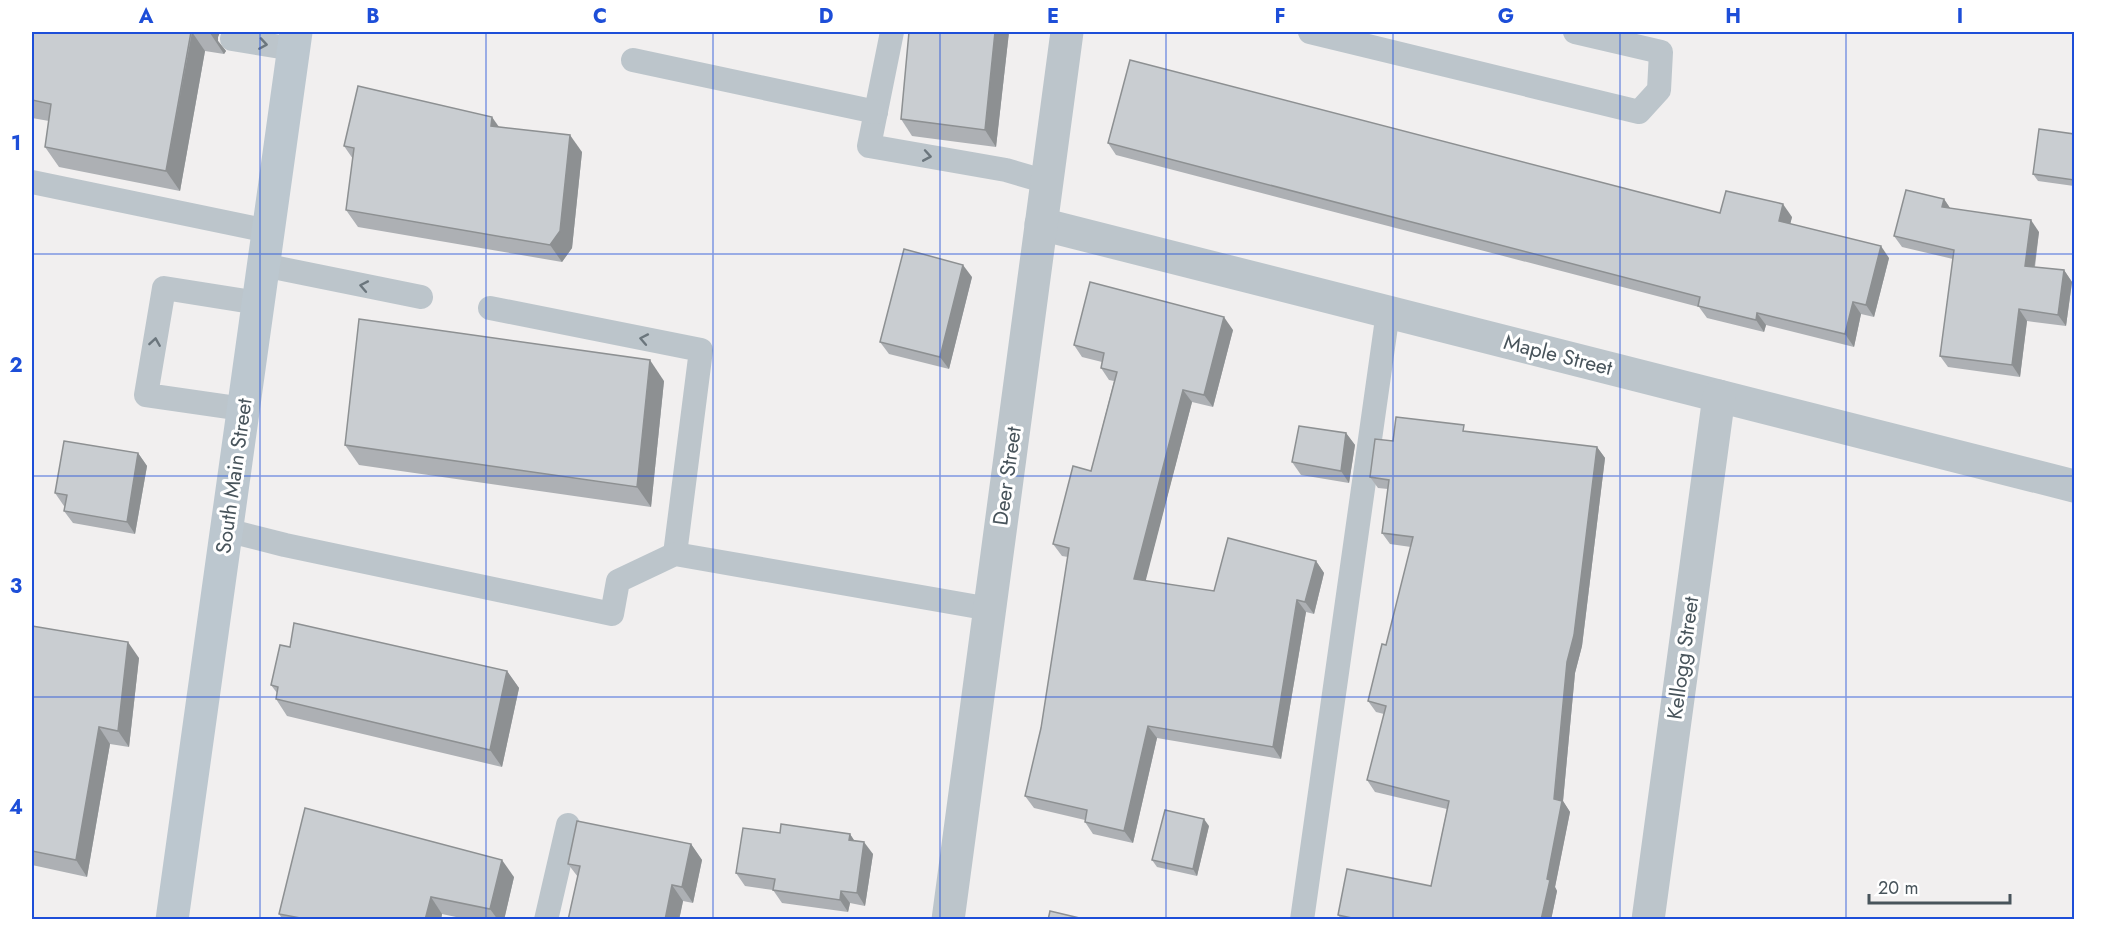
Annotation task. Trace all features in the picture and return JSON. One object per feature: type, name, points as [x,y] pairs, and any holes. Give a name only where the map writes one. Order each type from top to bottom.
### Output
[{"type":"main road","name":"South Main Street","points":[[172,920],[295,40]]},
{"type":"street","name":"Deer Street","points":[[948,920],[1067,32]]},
{"type":"street","name":"Maple Street","points":[[1041,224],[2074,486]]},
{"type":"street","name":"Kellogg Street","points":[[1648,920],[1719,396]]},
{"type":"lane","points":[[892,32],[869,146],[1005,170],[1047,182]]},
{"type":"lane","points":[[1310,32],[1639,112],[1659,90],[1661,52],[1575,32]]},
{"type":"lane","points":[[232,39],[295,40]]},
{"type":"lane","points":[[633,60],[876,112]]},
{"type":"lane","points":[[32,182],[268,231]]},
{"type":"lane","points":[[263,266],[421,297]]},
{"type":"lane","points":[[243,409],[146,395],[164,288],[259,303]]},
{"type":"lane","points":[[490,308],[701,350],[675,554]]},
{"type":"lane","points":[[1302,920],[1388,312]]},
{"type":"lane","points":[[226,530],[612,614],[618,581],[675,554],[990,609]]},
{"type":"lane","points":[[546,920],[568,825]]},
{"type":"building","points":[[32,32],[191,32],[166,171],[45,147],[51,104],[32,100]]},
{"type":"building","points":[[909,32],[995,32],[985,130],[901,119]]},
{"type":"building","points":[[1130,60],[1720,213],[1726,191],[1783,204],[1779,221],[1881,246],[1866,305],[1853,302],[1845,334],[1757,313],[1756,320],[1698,306],[1700,297],[1108,143]]},
{"type":"building","points":[[358,86],[492,117],[491,126],[570,135],[560,231],[550,245],[346,210],[354,148],[344,146]]},
{"type":"building","points":[[2039,129],[2074,134],[2074,180],[2033,174]]},
{"type":"building","points":[[1906,190],[1944,199],[1942,207],[2031,220],[2025,266],[2064,270],[2058,315],[2019,309],[2012,365],[1940,356],[1954,250],[1894,236]]},
{"type":"building","points":[[904,249],[963,265],[940,357],[880,342]]},
{"type":"building","points":[[1090,282],[1224,317],[1204,395],[1183,390],[1134,579],[1214,591],[1228,538],[1316,561],[1305,602],[1297,600],[1273,747],[1148,726],[1124,831],[1085,822],[1087,810],[1025,796],[1041,728],[1069,548],[1053,544],[1073,466],[1091,471],[1117,372],[1101,368],[1104,353],[1074,345]]},
{"type":"building","points":[[359,319],[650,360],[637,487],[345,445]]},
{"type":"building","points":[[1396,417],[1464,425],[1463,431],[1597,447],[1574,635],[1567,662],[1554,799],[1562,801],[1547,879],[1550,880],[1541,920],[1361,920],[1338,915],[1347,869],[1431,886],[1449,801],[1367,780],[1386,706],[1368,701],[1382,644],[1386,645],[1413,537],[1382,533],[1389,480],[1370,477],[1375,439],[1393,441]]},
{"type":"building","points":[[1299,426],[1346,433],[1341,471],[1292,462]]},
{"type":"building","points":[[64,441],[138,453],[127,522],[64,511],[67,495],[55,493]]},
{"type":"building","points":[[294,623],[507,671],[490,750],[276,699],[278,687],[271,685],[280,645],[290,647]]},
{"type":"building","points":[[32,626],[128,642],[118,731],[99,727],[76,860],[32,851]]},
{"type":"building","points":[[305,808],[502,860],[490,909],[431,897],[425,920],[311,920],[279,914]]},
{"type":"building","points":[[1165,810],[1204,819],[1193,869],[1152,860]]},
{"type":"building","points":[[577,821],[691,844],[682,887],[672,885],[665,920],[568,920],[580,866],[568,864]]},
{"type":"building","points":[[781,824],[850,834],[849,840],[864,842],[857,893],[841,891],[840,900],[773,890],[775,879],[736,873],[743,828],[780,833]]},
{"type":"building","points":[[1050,911],[1088,920],[1048,920]]}]
